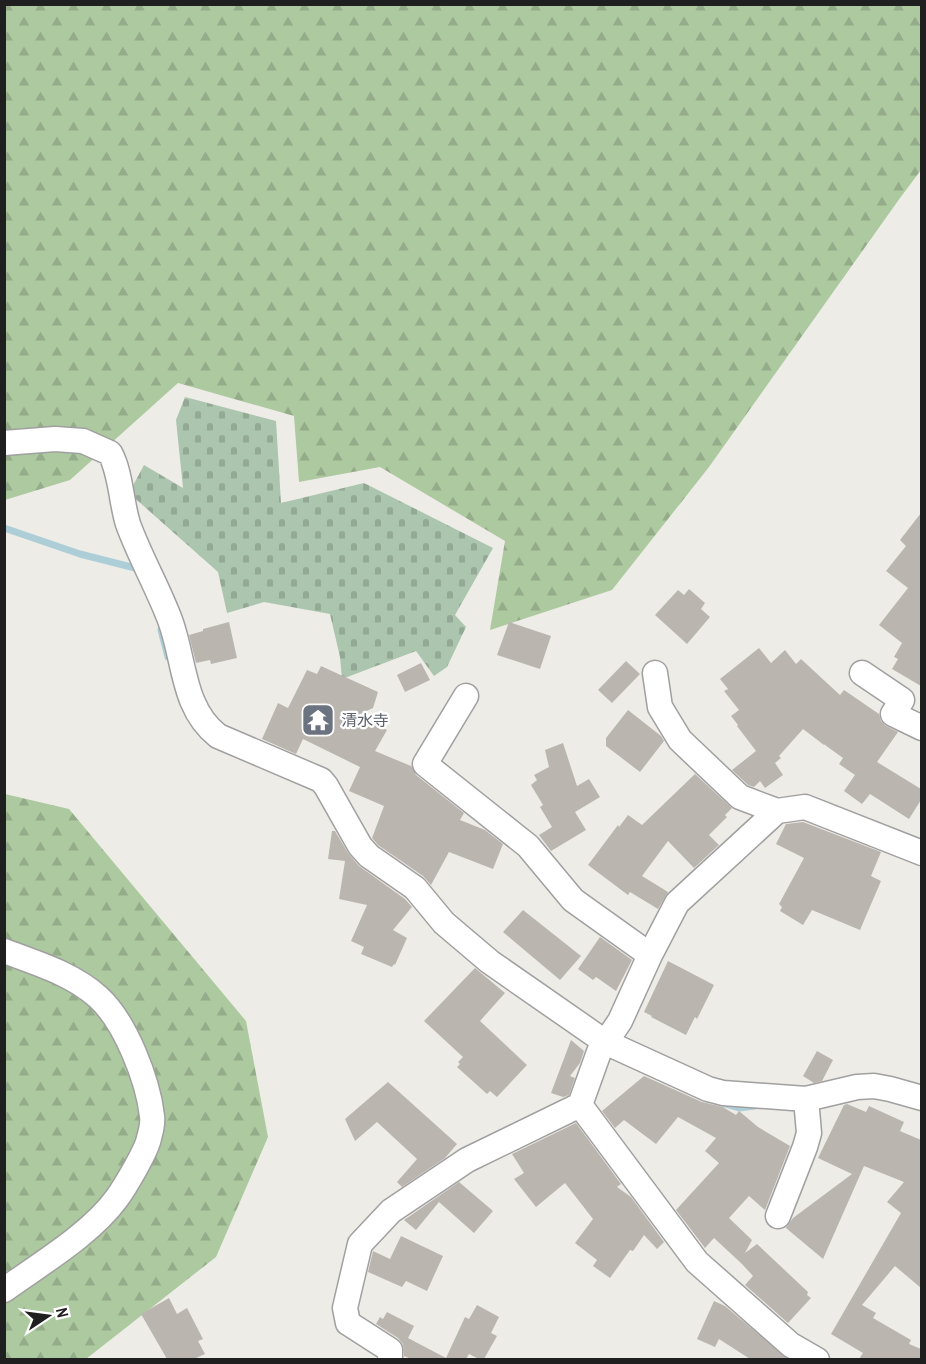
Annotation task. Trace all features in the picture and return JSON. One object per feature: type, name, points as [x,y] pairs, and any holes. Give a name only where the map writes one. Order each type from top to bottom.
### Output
[{"type":"street","points":[[4,443],[55,439],[83,441],[110,453],[129,525],[172,627],[191,700],[208,729],[218,736],[321,780],[360,846],[369,856],[415,888],[444,923],[482,955],[606,1042],[708,1089],[807,1106],[857,1087],[874,1086],[921,1098]]},
{"type":"street","points":[[655,673],[660,707],[680,740],[740,797],[777,812]]},
{"type":"street","points":[[862,673],[902,700],[893,714],[921,728]]},
{"type":"street","points":[[466,696],[425,764],[528,846],[573,900],[650,955]]},
{"type":"street","points":[[390,1359],[390,1350],[348,1323],[345,1308],[360,1244],[391,1210],[466,1160],[580,1105],[599,1052],[620,1021],[676,903],[777,812],[805,807],[921,853]]},
{"type":"street","points":[[4,951],[40,964],[84,986],[100,998],[124,1031],[142,1072],[153,1117],[149,1141],[117,1198],[86,1231],[4,1290]]},
{"type":"street","points":[[580,1105],[697,1262],[791,1345],[817,1359]]},
{"type":"street","points":[[778,1216],[806,1147],[809,1133],[807,1106]]},
{"type":"green space","points":[[5,5],[921,5],[921,170],[709,467],[612,590],[490,630],[505,541],[380,467],[299,482],[294,416],[178,383],[70,480],[5,500]]},
{"type":"green space","points":[[185,397],[276,421],[281,503],[364,483],[493,548],[455,615],[466,627],[447,667],[434,676],[416,651],[342,679],[340,657],[330,614],[264,602],[227,613],[218,572],[129,493],[144,465],[183,488],[176,420]]},
{"type":"green space","points":[[5,794],[69,809],[246,1021],[268,1137],[216,1257],[86,1359],[5,1360]]},
{"type":"building","points":[[921,513],[921,686],[892,669],[898,659],[894,657],[902,643],[879,625],[908,588],[886,571],[906,546],[900,540]]},
{"type":"building","points":[[689,589],[705,603],[701,609],[710,617],[687,644],[655,615],[678,590],[684,595]]},
{"type":"building","points":[[229,622],[237,658],[211,664],[210,660],[196,663],[189,635]]},
{"type":"building","points":[[509,622],[551,636],[540,669],[497,655]]},
{"type":"building","points":[[759,648],[771,663],[785,650],[796,664],[801,659],[840,695],[844,690],[879,714],[886,726],[898,732],[877,762],[921,789],[921,800],[909,819],[870,794],[862,804],[844,791],[855,775],[839,764],[843,758],[803,729],[775,763],[783,775],[765,788],[760,781],[754,787],[748,785],[732,770],[756,751],[731,716],[739,710],[724,691],[728,689],[720,679]]},
{"type":"building","points":[[626,661],[640,674],[612,703],[598,690]]},
{"type":"building","points":[[421,663],[430,680],[405,692],[397,675]]},
{"type":"building","points":[[321,666],[378,692],[373,708],[358,715],[387,730],[375,751],[411,766],[416,775],[464,813],[460,820],[485,830],[503,844],[493,869],[449,852],[431,885],[423,876],[378,845],[372,838],[384,806],[349,791],[360,767],[303,739],[296,754],[262,739],[278,703],[288,708],[307,670],[317,674]]},
{"type":"building","points":[[628,710],[661,736],[664,741],[640,772],[606,746],[606,738]]},
{"type":"building","points":[[563,743],[577,786],[589,779],[600,797],[575,812],[586,830],[551,851],[539,835],[552,827],[531,785],[537,780],[534,775],[549,767],[545,750]]},
{"type":"building","points":[[695,774],[732,808],[725,815],[727,817],[709,835],[719,845],[694,868],[668,841],[642,876],[668,892],[658,909],[630,892],[628,895],[588,865],[628,815],[642,825]]},
{"type":"building","points":[[803,822],[881,852],[871,876],[881,881],[860,930],[812,910],[803,925],[780,911],[782,907],[779,904],[804,858],[776,844],[786,824]]},
{"type":"building","points":[[332,831],[335,831],[359,866],[405,899],[412,907],[393,930],[407,938],[392,967],[361,954],[364,947],[351,941],[367,905],[339,899],[345,861],[328,859]]},
{"type":"building","points":[[523,910],[581,956],[560,980],[503,932]]},
{"type":"building","points":[[600,937],[632,960],[616,991],[596,977],[593,980],[578,969]]},
{"type":"building","points":[[668,961],[714,985],[686,1035],[644,1012]]},
{"type":"building","points":[[475,968],[505,993],[480,1021],[527,1065],[497,1097],[490,1091],[487,1094],[457,1067],[463,1057],[424,1021]]},
{"type":"building","points":[[571,1040],[584,1051],[580,1063],[570,1076],[575,1078],[569,1095],[563,1097],[551,1093]]},
{"type":"building","points":[[817,1051],[833,1060],[822,1081],[814,1083],[803,1076]]},
{"type":"building","points":[[644,1076],[702,1102],[723,1107],[736,1115],[739,1111],[758,1127],[790,1146],[765,1210],[749,1196],[729,1218],[752,1240],[745,1253],[757,1244],[808,1292],[807,1295],[811,1298],[788,1323],[745,1285],[753,1276],[742,1264],[714,1238],[705,1248],[676,1210],[719,1163],[705,1151],[716,1138],[678,1117],[656,1144],[624,1120],[615,1128],[602,1111]]},
{"type":"building","points":[[388,1082],[457,1144],[445,1158],[402,1187],[397,1182],[417,1159],[377,1122],[355,1141],[345,1119]]},
{"type":"building","points":[[847,1104],[866,1112],[869,1106],[904,1122],[900,1131],[921,1140],[921,1288],[895,1266],[862,1305],[876,1313],[873,1318],[911,1340],[909,1344],[921,1349],[921,1359],[859,1359],[863,1353],[831,1334],[901,1213],[887,1202],[904,1182],[864,1166],[823,1259],[786,1228],[793,1218],[852,1174],[818,1158],[844,1105]]},
{"type":"building","points":[[576,1123],[621,1184],[617,1187],[631,1197],[664,1242],[657,1249],[644,1235],[610,1278],[593,1266],[597,1260],[575,1243],[593,1219],[565,1183],[536,1207],[514,1179],[524,1173],[512,1154]]},
{"type":"building","points":[[459,1182],[493,1211],[474,1233],[439,1202],[416,1230],[404,1220]]},
{"type":"building","points":[[401,1236],[443,1256],[427,1291],[406,1281],[402,1287],[368,1272],[373,1251],[390,1259]]},
{"type":"building","points":[[169,1298],[177,1314],[187,1308],[203,1339],[198,1341],[205,1354],[194,1359],[167,1359],[141,1314]]},
{"type":"building","points":[[714,1301],[725,1306],[788,1359],[750,1359],[719,1339],[715,1347],[697,1339]]},
{"type":"building","points":[[477,1305],[499,1317],[491,1333],[497,1336],[484,1359],[469,1354],[466,1359],[411,1359],[404,1356],[403,1344],[398,1338],[376,1324],[387,1312],[414,1326],[408,1338],[446,1358],[465,1317],[469,1319]]},
{"type":"waterway","points":[[4,528],[80,554],[139,569]]},
{"type":"waterway","points":[[161,630],[168,657]]},
{"type":"waterway","points":[[722,1103],[739,1108],[755,1106]]},
{"type":"place","name":"清水寺","points":[[318,720]]}]
